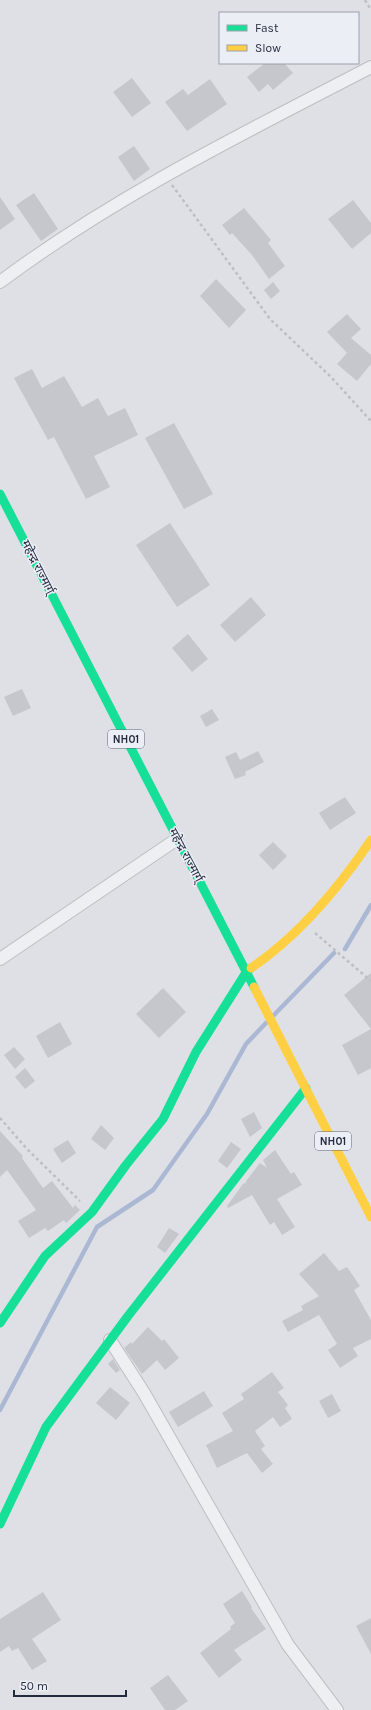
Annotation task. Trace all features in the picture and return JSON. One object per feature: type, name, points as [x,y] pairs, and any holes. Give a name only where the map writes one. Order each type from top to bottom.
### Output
[{"type":"main road","name":"महेन्द्र राज्मार्ग्","points":[[0,494],[177,839],[247,971],[371,1217]]},
{"type":"main road","points":[[0,1323],[46,1256],[92,1212],[126,1165],[163,1119],[196,1052],[247,971],[273,953],[304,924],[349,872],[371,840]]},
{"type":"main road","points":[[0,1524],[46,1427],[110,1340],[306,1088]]},
{"type":"street","points":[[0,282],[102,212],[165,175],[371,67]]},
{"type":"street","points":[[0,959],[177,839]]},
{"type":"street","points":[[110,1340],[144,1393],[288,1645],[337,1710]]},
{"type":"path","points":[[365,0],[371,10]]},
{"type":"path","points":[[165,175],[270,319],[330,377],[371,421]]},
{"type":"path","points":[[304,924],[371,981]]},
{"type":"path","points":[[0,1118],[27,1150],[92,1212]]},
{"type":"building","points":[[264,64],[285,64],[293,73],[273,90],[268,84],[259,92],[247,77]]},
{"type":"building","points":[[132,78],[151,103],[132,117],[113,92]]},
{"type":"building","points":[[210,79],[227,104],[187,131],[165,102],[183,89],[188,95]]},
{"type":"building","points":[[134,146],[150,169],[134,181],[118,157]]},
{"type":"building","points":[[34,193],[58,229],[41,241],[16,205]]},
{"type":"building","points":[[0,197],[15,219],[0,230]]},
{"type":"building","points":[[353,200],[371,223],[371,233],[352,249],[328,219]]},
{"type":"building","points":[[244,208],[271,240],[268,243],[285,266],[269,279],[252,255],[232,233],[230,235],[222,225]]},
{"type":"building","points":[[216,279],[246,310],[229,328],[200,296]]},
{"type":"building","points":[[273,282],[280,291],[271,299],[264,290]]},
{"type":"building","points":[[347,314],[361,329],[351,338],[371,355],[371,364],[357,381],[337,364],[347,353],[327,332]]},
{"type":"building","points":[[32,369],[42,388],[64,376],[82,407],[98,398],[108,416],[125,408],[138,435],[94,456],[110,487],[86,499],[54,437],[48,440],[14,378]]},
{"type":"building","points":[[174,423],[213,494],[184,509],[145,438]]},
{"type":"building","points":[[170,523],[210,585],[177,607],[136,545]]},
{"type":"building","points":[[251,597],[266,615],[235,642],[220,625]]},
{"type":"building","points":[[188,634],[208,659],[192,672],[172,648]]},
{"type":"building","points":[[22,689],[31,708],[13,716],[4,697]]},
{"type":"building","points":[[212,709],[219,720],[206,727],[200,716]]},
{"type":"building","points":[[258,751],[264,762],[245,772],[246,775],[235,779],[225,757],[236,752],[240,760]]},
{"type":"building","points":[[345,797],[356,813],[330,830],[319,813]]},
{"type":"building","points":[[273,842],[287,856],[273,870],[259,855]]},
{"type":"building","points":[[371,973],[371,1029],[344,995]]},
{"type":"building","points":[[163,988],[186,1012],[159,1038],[136,1014]]},
{"type":"building","points":[[60,1022],[72,1044],[48,1058],[36,1036]]},
{"type":"building","points":[[371,1029],[371,1068],[358,1075],[342,1045]]},
{"type":"building","points":[[14,1047],[25,1059],[15,1069],[4,1055]]},
{"type":"building","points":[[25,1068],[35,1081],[25,1089],[15,1077]]},
{"type":"building","points":[[254,1112],[262,1128],[250,1137],[241,1119]]},
{"type":"building","points":[[101,1125],[114,1138],[105,1150],[91,1139]]},
{"type":"building","points":[[0,1131],[23,1156],[22,1158],[43,1188],[52,1181],[73,1208],[75,1205],[80,1210],[66,1223],[64,1220],[48,1231],[45,1228],[29,1238],[18,1221],[36,1210],[7,1170],[0,1177]]},
{"type":"building","points":[[68,1140],[76,1153],[62,1163],[53,1149]]},
{"type":"building","points":[[231,1142],[241,1149],[227,1168],[218,1161]]},
{"type":"building","points":[[275,1150],[291,1174],[294,1172],[302,1185],[277,1199],[295,1227],[282,1235],[274,1222],[270,1225],[252,1195],[228,1208],[227,1206],[243,1184],[247,1182],[246,1181],[260,1163],[267,1168],[263,1160]]},
{"type":"building","points":[[169,1228],[179,1234],[165,1253],[157,1247]]},
{"type":"building","points":[[324,1253],[339,1271],[347,1267],[360,1286],[354,1290],[371,1320],[371,1339],[353,1348],[358,1356],[340,1368],[328,1350],[337,1344],[319,1315],[288,1332],[282,1321],[303,1310],[301,1306],[319,1296],[299,1274]]},
{"type":"building","points":[[148,1327],[162,1341],[164,1339],[179,1358],[165,1370],[157,1360],[142,1374],[124,1348],[131,1342],[132,1344]]},
{"type":"building","points":[[113,1359],[120,1370],[116,1373],[108,1364]]},
{"type":"building","points":[[272,1372],[284,1388],[278,1392],[288,1405],[285,1408],[292,1419],[280,1427],[273,1417],[255,1431],[265,1446],[261,1449],[273,1464],[262,1473],[247,1453],[217,1468],[206,1445],[233,1431],[222,1413],[244,1399],[241,1394]]},
{"type":"building","points":[[110,1387],[130,1403],[116,1420],[96,1403]]},
{"type":"building","points":[[204,1391],[213,1406],[178,1427],[169,1412]]},
{"type":"building","points":[[332,1394],[341,1411],[328,1418],[319,1401]]},
{"type":"building","points":[[242,1591],[252,1607],[251,1608],[266,1629],[234,1650],[242,1660],[219,1678],[200,1653],[231,1629],[230,1627],[235,1623],[223,1604]]},
{"type":"building","points":[[43,1592],[61,1620],[32,1639],[47,1661],[32,1670],[18,1648],[12,1651],[9,1646],[0,1652],[0,1619]]},
{"type":"building","points":[[371,1618],[371,1654],[356,1626]]},
{"type":"building","points":[[168,1675],[188,1701],[175,1710],[165,1710],[150,1688]]},
{"type":"waterway","points":[[345,949],[371,905]]},
{"type":"waterway","points":[[274,1015],[334,953]]},
{"type":"waterway","points":[[0,1410],[97,1227],[153,1190],[207,1114],[246,1044],[266,1023]]},
{"type":"traffic: fast","points":[[0,494],[254,987]]},
{"type":"traffic: fast","points":[[0,1323],[45,1256],[92,1212],[126,1165],[163,1119],[196,1052],[247,971],[251,968]]},
{"type":"traffic: fast","points":[[0,1524],[46,1427],[128,1316],[306,1088]]},
{"type":"traffic: slow","points":[[251,968],[269,955],[302,926],[345,876],[371,840]]},
{"type":"traffic: slow","points":[[254,987],[371,1217]]}]
